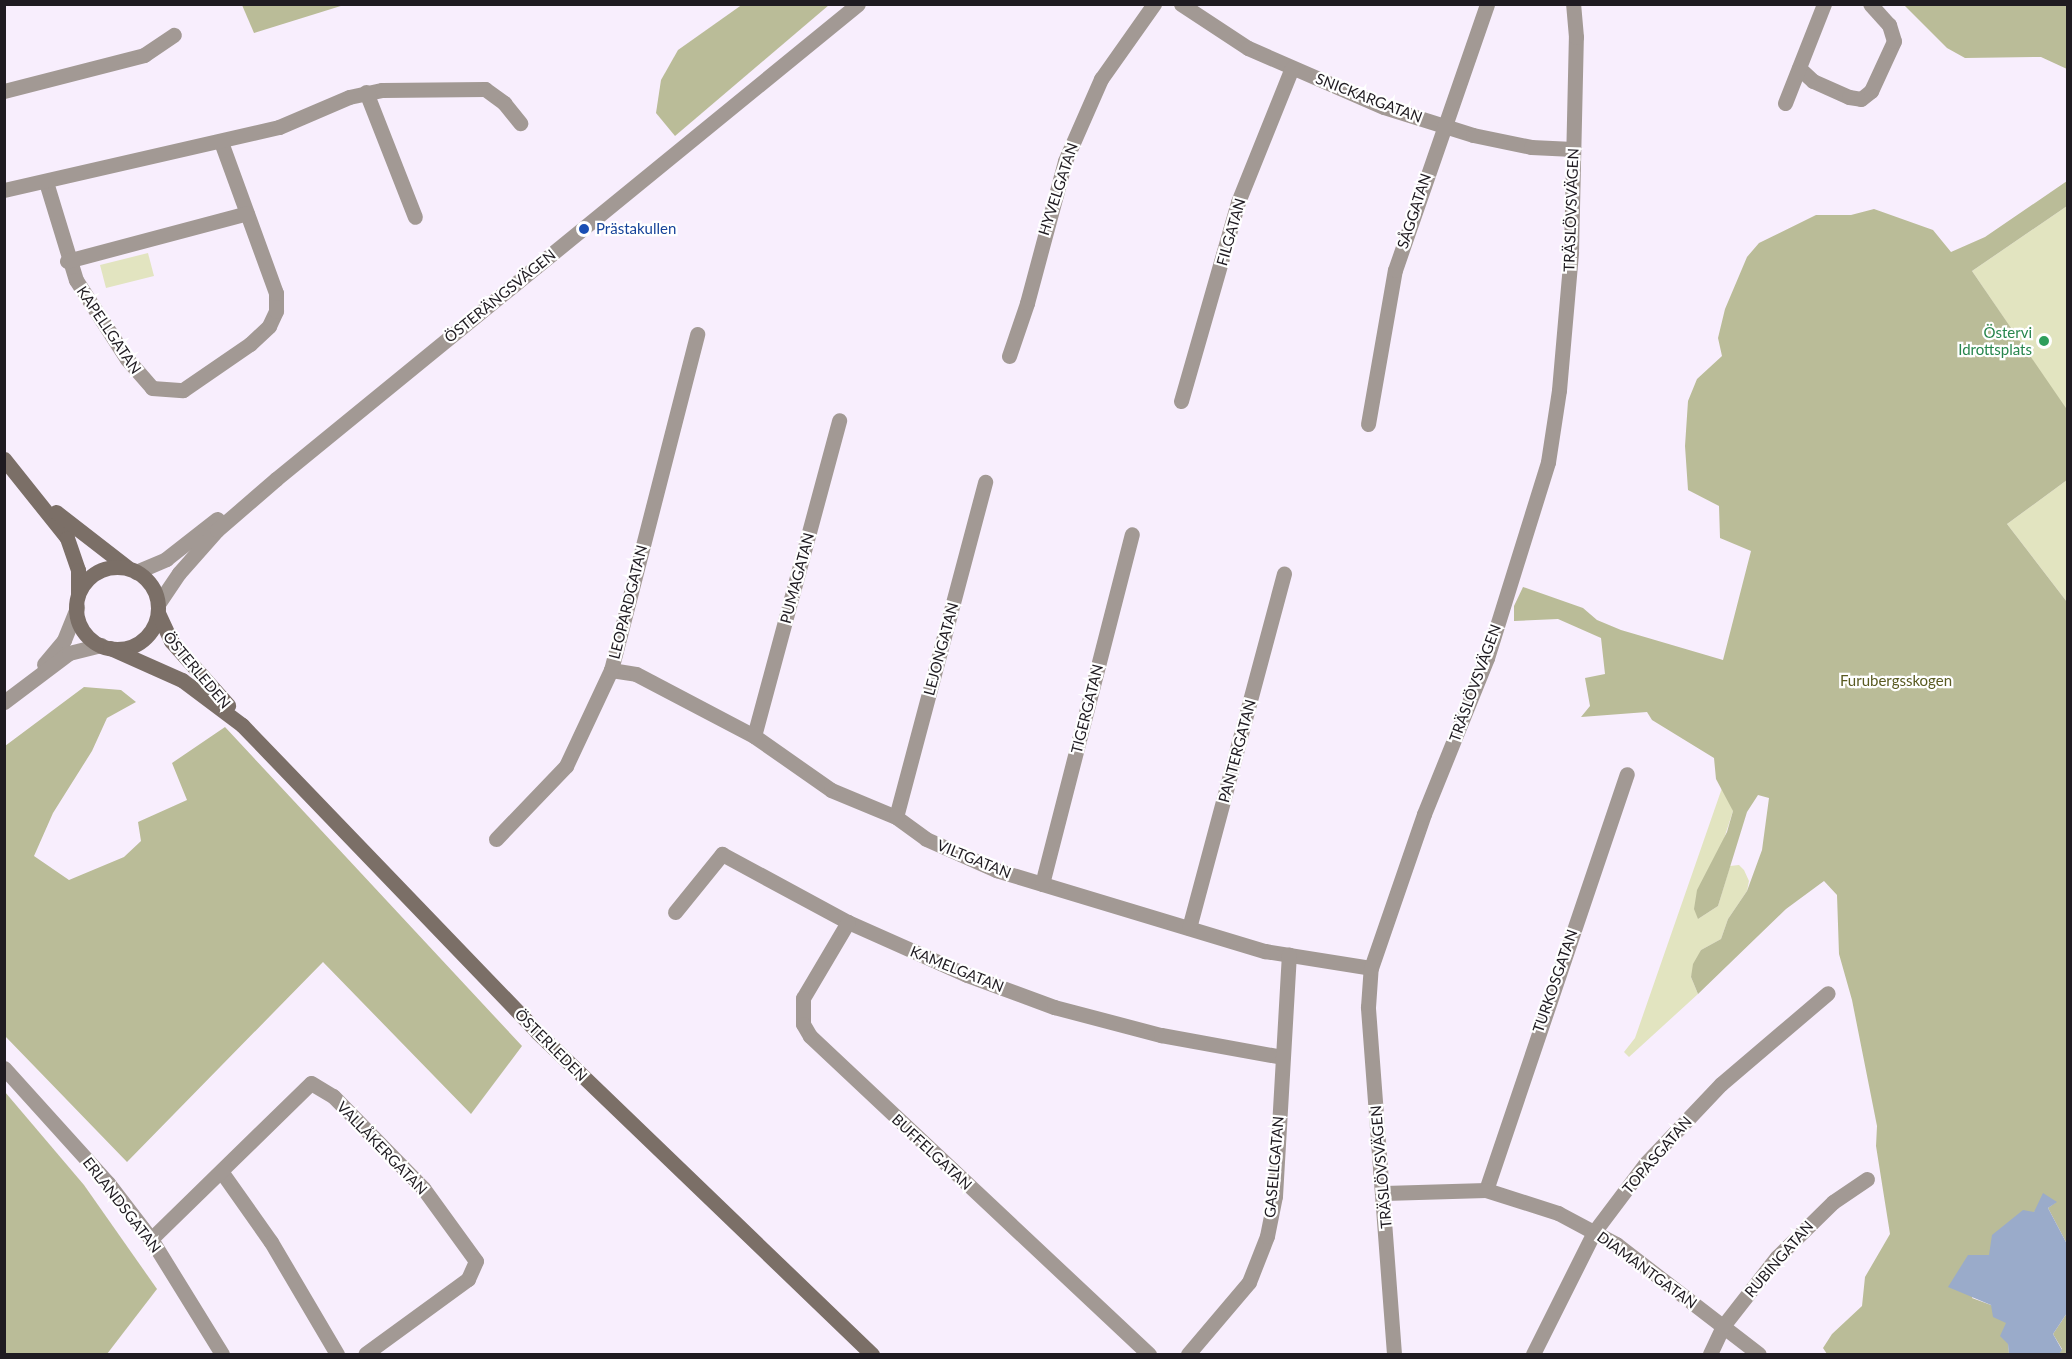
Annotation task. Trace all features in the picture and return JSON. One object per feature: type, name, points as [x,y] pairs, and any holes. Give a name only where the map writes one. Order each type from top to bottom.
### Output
[{"type":"main road","name":"ÖSTERLEDEN","points":[[4,459],[34,492],[73,550],[78,570],[77,603],[81,627],[105,647],[182,680],[242,724]]},
{"type":"main road","name":"ÖSTERLEDEN","points":[[34,492],[153,587],[158,608],[171,641],[242,724],[537,1032],[872,1354]]},
{"type":"main road","points":[[77,603],[94,574],[112,567],[133,570]]},
{"type":"main road","name":"ÖSTERLEDEN","points":[[105,647],[139,643],[154,627],[158,608]]},
{"type":"street","name":"ÖSTERÄNGSVÄGEN","points":[[133,570],[166,559],[212,524],[842,4]]},
{"type":"street","name":"ÖSTERÄNGSVÄGEN","points":[[158,608],[178,573],[217,530],[858,4]]},
{"type":"street","name":"HYVELGATAN","points":[[1009,356],[1027,303],[1065,161],[1101,79],[1154,4]]},
{"type":"street","name":"SNICKARGATAN","points":[[1181,4],[1248,48],[1292,68],[1444,126],[1531,147],[1573,149]]},
{"type":"street","name":"SÅGGATAN","points":[[1368,424],[1395,270],[1487,4]]},
{"type":"street","name":"TRÄSLÖVSVÄGEN","points":[[1394,1354],[1384,1193],[1368,1008],[1371,968],[1424,814],[1487,658],[1548,462],[1567,321],[1576,37],[1573,4]]},
{"type":"street","points":[[1785,103],[1824,4]]},
{"type":"street","points":[[1799,68],[1813,81],[1849,97],[1861,99],[1871,92],[1889,58],[1894,40],[1889,25],[1870,4]]},
{"type":"street","points":[[4,91],[144,55],[174,35]]},
{"type":"street","name":"FILGATAN","points":[[1181,401],[1238,202],[1292,68]]},
{"type":"street","points":[[4,190],[221,142],[295,122],[366,92],[485,89],[504,103],[520,123]]},
{"type":"street","points":[[366,92],[415,217]]},
{"type":"street","name":"KAPELLGATAN","points":[[46,182],[67,261],[76,280],[145,383],[162,391],[183,390],[250,344],[274,319],[276,293],[221,142]]},
{"type":"street","points":[[67,261],[247,213]]},
{"type":"street","name":"LEOPARDGATAN","points":[[496,839],[567,766],[611,670],[698,334]]},
{"type":"street","name":"PUMAGATAN","points":[[754,736],[839,420]]},
{"type":"street","name":"LEJONGATAN","points":[[896,816],[985,482]]},
{"type":"street","name":"TIGERGATAN","points":[[1042,884],[1132,534]]},
{"type":"street","name":"PANTERGATAN","points":[[1189,928],[1284,573]]},
{"type":"street","points":[[32,678],[64,640],[77,603]]},
{"type":"street","points":[[4,702],[32,678],[69,653],[105,647]]},
{"type":"street","name":"VILTGATAN","points":[[611,670],[636,674],[754,736],[831,790],[896,816],[926,839],[996,870],[1265,951],[1371,968]]},
{"type":"street","name":"TURKOSGATAN","points":[[1486,1190],[1628,774]]},
{"type":"street","name":"KAMELGATAN","points":[[675,912],[722,854],[848,922],[967,975],[1054,1007],[1161,1035],[1282,1057]]},
{"type":"street","name":"BUFFELGATAN","points":[[848,922],[803,998],[803,1024],[810,1036],[1149,1354]]},
{"type":"street","name":"GASELLGATAN","points":[[1188,1354],[1249,1282],[1267,1236],[1275,1196],[1289,954]]},
{"type":"street","name":"TOPASGATAN","points":[[1533,1354],[1594,1232],[1646,1163],[1721,1084],[1828,993]]},
{"type":"street","name":"ERLANDSGATAN","points":[[4,1068],[108,1183],[151,1239],[221,1354]]},
{"type":"street","name":"VALLÅKERGATAN","points":[[151,1239],[223,1174],[311,1083],[333,1096],[423,1188],[476,1261],[468,1279],[365,1354]]},
{"type":"street","points":[[223,1174],[271,1242],[337,1354]]},
{"type":"street","name":"RUBINGATAN","points":[[1710,1354],[1723,1326],[1803,1228],[1867,1179]]},
{"type":"street","name":"DIAMANTGATAN","points":[[1384,1193],[1486,1190],[1558,1213],[1594,1232],[1759,1354]]},
{"type":"green space","points":[[743,4],[829,5],[675,136],[656,113],[661,80],[678,50]]},
{"type":"green space","points":[[242,5],[344,5],[254,33]]},
{"type":"green space","points":[[1904,5],[2067,5],[2067,69],[2041,57],[1965,58],[1947,48]]},
{"type":"green space","name":"Furubergsskogen","points":[[2067,181],[2067,206],[1972,271],[2068,411],[2067,480],[2007,524],[2067,602],[2067,1244],[2048,1208],[2056,1202],[2034,1212],[1990,1255],[1972,1298],[1991,1305],[2007,1323],[2009,1354],[1827,1354],[1823,1348],[1832,1334],[1862,1306],[1865,1277],[1890,1234],[1876,1146],[1877,1126],[1852,1000],[1839,954],[1837,895],[1824,881],[1786,909],[1698,994],[1691,977],[1693,964],[1701,950],[1721,939],[1728,919],[1747,891],[1762,850],[1769,798],[1758,795],[1747,812],[1718,906],[1698,919],[1694,909],[1697,890],[1727,832],[1733,811],[1716,779],[1714,758],[1652,720],[1647,712],[1581,717],[1590,706],[1585,678],[1605,674],[1601,638],[1558,619],[1514,621],[1514,606],[1523,587],[1583,608],[1597,620],[1621,630],[1723,660],[1751,551],[1720,538],[1719,506],[1688,490],[1685,446],[1688,401],[1697,379],[1722,356],[1718,338],[1725,309],[1747,257],[1759,243],[1816,215],[1851,215],[1874,209],[1933,230],[1951,252],[1985,237]]},
{"type":"green space","name":"Östervi Idrottsplats","points":[[2067,206],[2067,411],[1972,271]]},
{"type":"green space","points":[[148,253],[154,276],[106,288],[100,265]]},
{"type":"green space","points":[[2067,480],[2067,602],[2007,524]]},
{"type":"green space","points":[[84,687],[121,690],[136,702],[107,718],[92,751],[53,813],[34,856],[69,880],[124,857],[141,841],[138,822],[187,800],[172,763],[225,727],[522,1046],[471,1114],[323,962],[127,1162],[5,1036],[5,746]]},
{"type":"green space","points":[[1722,788],[1730,792],[1733,811],[1698,919],[1718,906],[1730,866],[1739,865],[1744,870],[1749,881],[1747,891],[1728,919],[1721,939],[1701,950],[1691,977],[1698,994],[1629,1057],[1624,1052],[1635,1038]]},
{"type":"green space","points":[[5,1092],[84,1185],[157,1289],[107,1354],[5,1354]]},
{"type":"green space","points":[[2067,1313],[2067,1354],[2059,1354],[2062,1349],[2053,1334]]},
{"type":"water","points":[[2043,1193],[2057,1202],[2048,1208],[2067,1244],[2067,1313],[2053,1334],[2062,1350],[2059,1354],[2009,1354],[2008,1344],[2000,1336],[2006,1323],[1993,1317],[1991,1305],[1948,1287],[1968,1255],[1989,1255],[1992,1235],[2023,1210],[2034,1212]]},
{"type":"place","name":"Prästakullen","points":[[584,229]]},
{"type":"place","name":"Östervi Idrottsplats","points":[[2044,341]]}]
